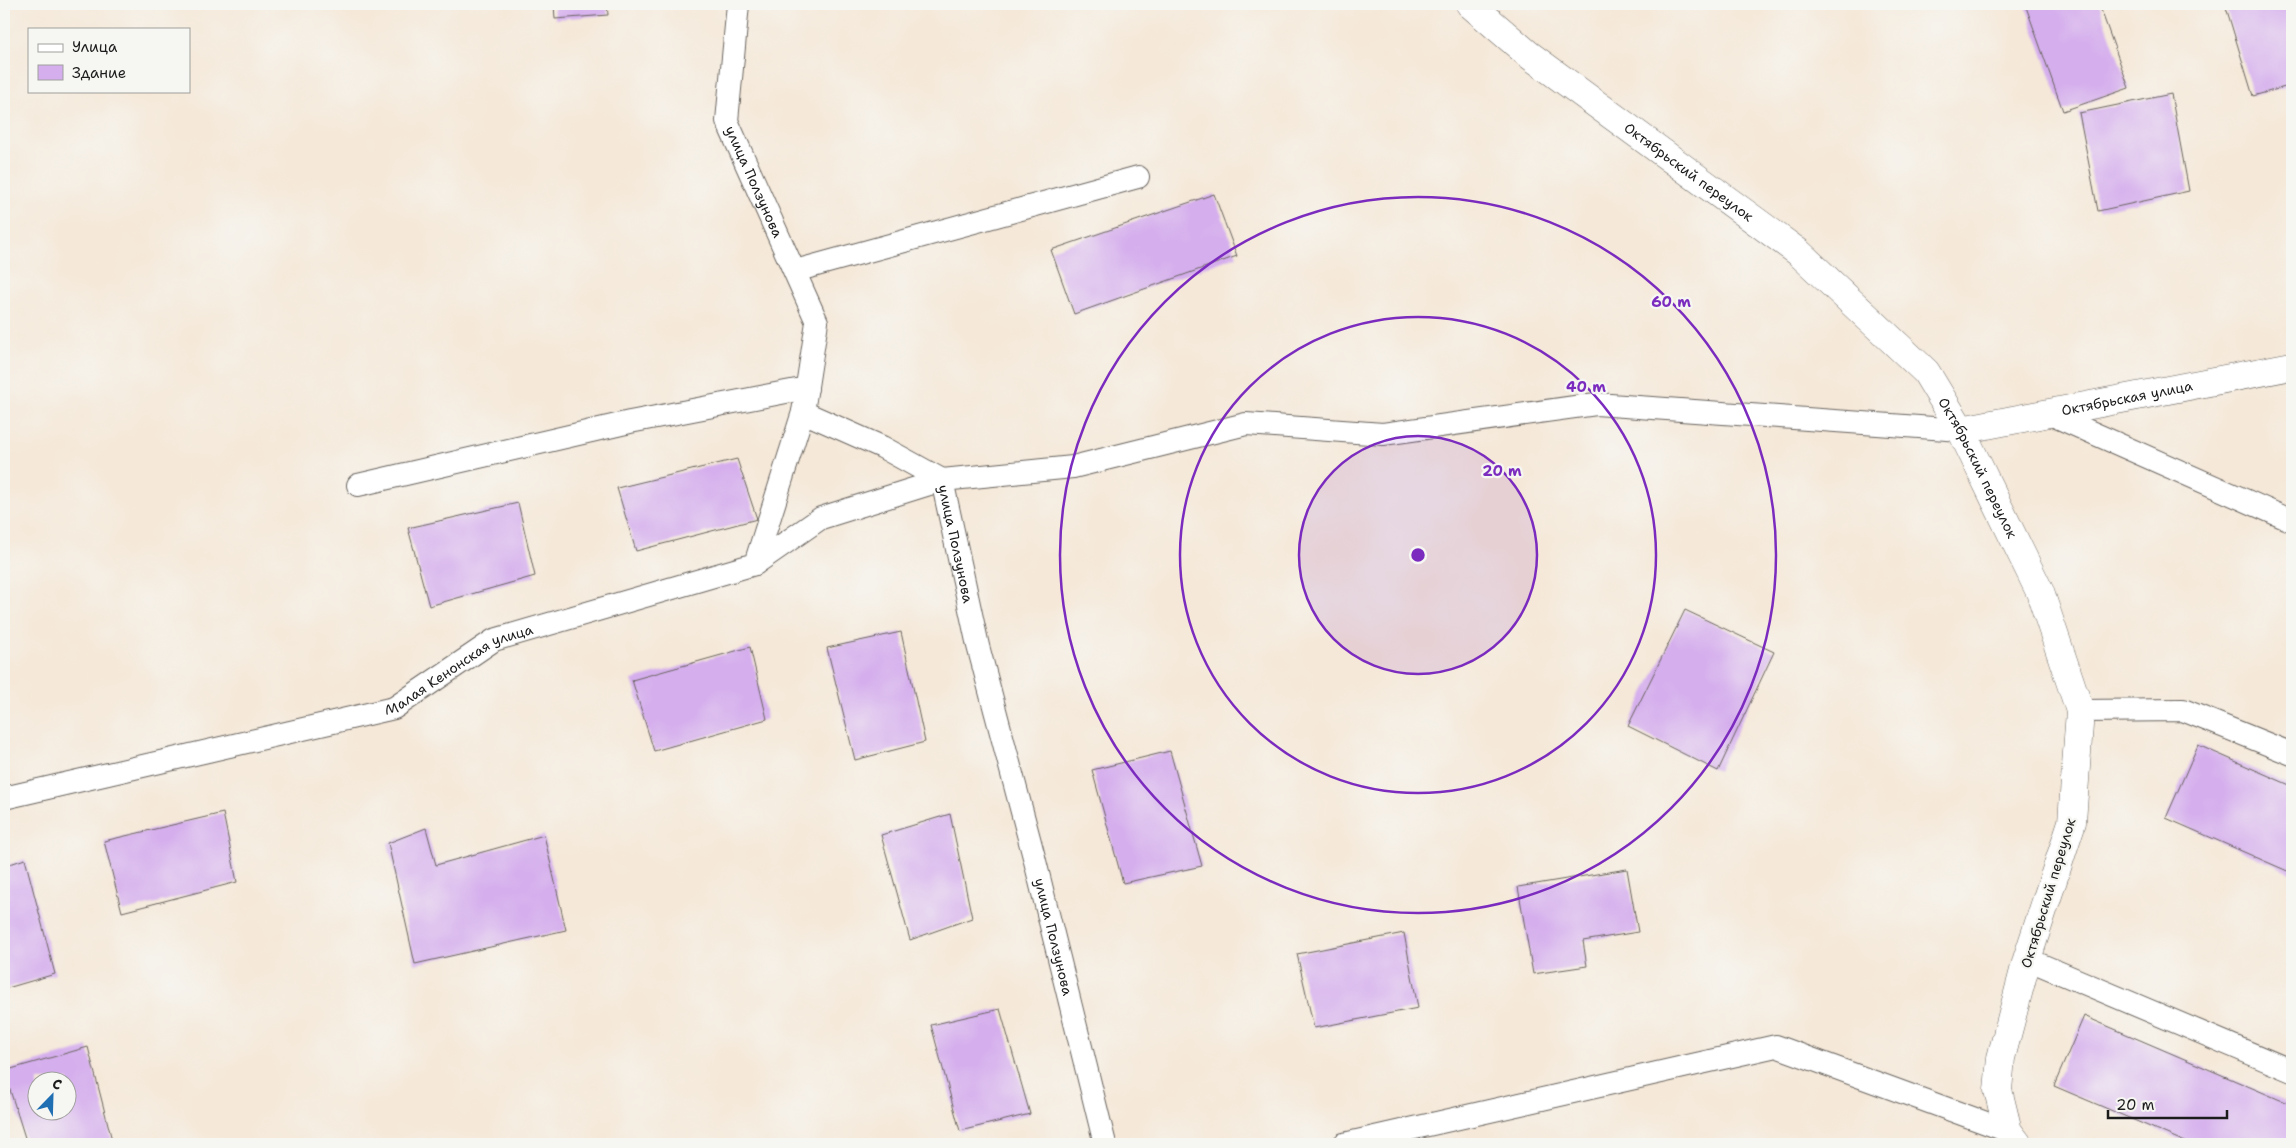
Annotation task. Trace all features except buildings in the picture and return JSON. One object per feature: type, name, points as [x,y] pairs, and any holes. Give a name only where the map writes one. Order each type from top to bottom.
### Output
[{"type":"street","name":"Октябрьский переулок","points":[[1470,4],[1528,54],[1798,252],[1926,372],[1961,430],[2040,592],[2080,711],[2072,822],[2027,959],[2001,1058],[1998,1090],[2013,1138]]},
{"type":"street","name":"Октябрьская улица","points":[[1961,430],[2292,366]]},
{"type":"lane","name":"улица Ползунова","points":[[738,4],[727,121],[817,322],[803,412],[882,447],[942,480],[978,646],[1034,857],[1105,1144]]},
{"type":"lane","points":[[795,271],[1138,177]]},
{"type":"lane","points":[[358,485],[630,422],[807,388]]},
{"type":"lane","name":"Малая Кенонская улица","points":[[4,798],[394,708],[494,640],[755,564],[821,518],[942,480],[1073,467],[1246,424],[1383,434],[1596,404],[1961,430]]},
{"type":"lane","points":[[755,564],[803,412]]},
{"type":"lane","points":[[2050,414],[2292,521]]},
{"type":"lane","points":[[2080,711],[2183,710],[2292,754]]},
{"type":"lane","points":[[2027,959],[2292,1071]]},
{"type":"lane","points":[[1344,1144],[1776,1046],[2013,1138]]}]
